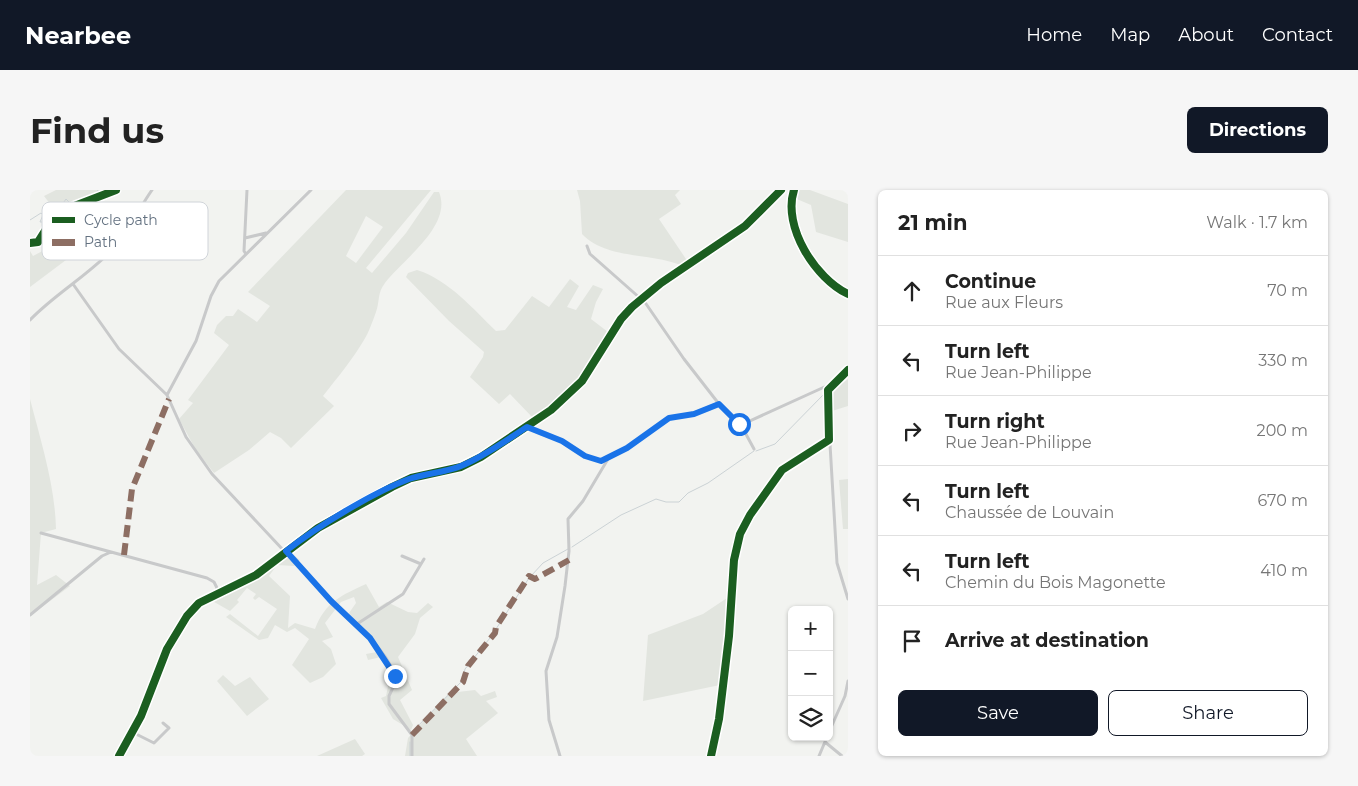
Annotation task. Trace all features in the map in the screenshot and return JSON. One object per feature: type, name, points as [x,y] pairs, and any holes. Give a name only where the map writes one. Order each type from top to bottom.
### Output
[{"type":"main road","points":[[119,756],[146,706],[162,657],[173,633],[196,607],[219,592],[256,575],[318,528],[393,486],[411,478],[460,466],[481,457],[560,404],[582,382],[621,319],[641,298],[756,217],[781,190]]},
{"type":"street","points":[[85,202],[116,190]]},
{"type":"street","points":[[144,202],[152,190]]},
{"type":"street","points":[[246,254],[244,251],[247,190]]},
{"type":"street","points":[[167,396],[201,329],[215,288],[246,254],[311,190]]},
{"type":"street","points":[[794,190],[792,209],[803,249],[834,287],[848,294]]},
{"type":"street","points":[[245,238],[267,233]]},
{"type":"street","points":[[30,243],[38,242],[42,236]]},
{"type":"street","points":[[586,246],[590,254],[641,298],[681,355],[719,404],[741,425],[754,449]]},
{"type":"street","points":[[30,320],[45,305],[101,260]]},
{"type":"street","points":[[73,284],[119,349],[167,396],[195,451],[212,474],[331,601],[357,624],[373,642],[395,676],[395,685],[389,696],[389,704],[412,735],[412,756]]},
{"type":"street","points":[[741,425],[832,383],[848,370]]},
{"type":"street","points":[[832,383],[827,393],[837,563],[848,598]]},
{"type":"street","points":[[527,427],[562,441],[585,456],[601,461],[635,443],[669,418],[694,414],[719,404]]},
{"type":"street","points":[[758,505],[787,465],[830,440]]},
{"type":"street","points":[[560,756],[549,720],[546,671],[557,637],[565,586],[569,551],[568,519],[583,501],[608,458]]},
{"type":"street","points":[[41,533],[207,578],[215,583],[219,592]]},
{"type":"street","points":[[30,615],[102,556],[111,552]]},
{"type":"street","points":[[402,556],[421,564]]},
{"type":"street","points":[[357,624],[403,594],[424,559]]},
{"type":"street","points":[[833,723],[845,696],[848,681]]},
{"type":"street","points":[[132,732],[154,743],[169,728],[163,723]]},
{"type":"street","points":[[819,756],[825,742],[842,756]]},
{"type":"shaded area","points":[[56,190],[113,190],[84,202],[49,202],[44,196]]},
{"type":"shaded area","points":[[346,190],[431,190],[366,268],[372,273],[406,233],[434,192],[439,192],[441,205],[439,217],[433,230],[382,287],[376,312],[366,337],[323,396],[334,406],[291,448],[281,438],[270,432],[249,450],[214,473],[196,450],[179,419],[193,403],[188,400],[229,345],[214,333],[217,325],[226,316],[233,316],[238,309],[257,322],[270,306],[248,292]],"holes":[[[366,216],[383,227],[356,263],[346,256]]]},
{"type":"shaded area","points":[[577,190],[680,190],[675,195],[681,204],[659,219],[688,262],[683,266],[657,259],[616,252],[592,242],[582,234],[580,201]]},
{"type":"shaded area","points":[[794,190],[810,190],[848,204],[848,242],[816,232],[811,205],[792,197]]},
{"type":"shaded area","points":[[30,251],[33,256],[42,251],[42,260],[66,260],[30,287]]},
{"type":"shaded area","points":[[417,270],[450,288],[496,331],[505,330],[532,296],[549,307],[570,279],[579,286],[567,307],[576,310],[593,285],[603,289],[596,302],[591,319],[608,332],[585,370],[569,390],[533,418],[510,394],[499,404],[470,377],[483,357],[484,352],[449,321],[406,277],[408,273]]},
{"type":"shaded area","points":[[848,379],[848,406],[832,411],[832,391]]},
{"type":"shaded area","points":[[30,399],[50,480],[56,529],[41,533],[37,585],[56,575],[70,586],[30,616]]},
{"type":"shaded area","points":[[848,479],[848,529],[843,529],[839,480]]},
{"type":"shaded area","points":[[286,549],[300,560],[294,566],[277,565],[269,576],[290,596],[288,628],[295,623],[315,629],[324,612],[335,600],[366,584],[379,607],[387,602],[408,612],[417,613],[428,603],[433,607],[420,618],[415,634],[398,657],[412,690],[400,700],[413,725],[411,730],[393,719],[381,698],[386,696],[391,672],[381,657],[368,660],[366,654],[377,652],[349,613],[356,603],[354,597],[341,602],[325,623],[333,637],[322,641],[331,649],[336,664],[323,677],[310,683],[292,665],[309,639],[295,628],[287,632],[275,625],[268,638],[259,640],[226,617],[230,614],[258,636],[277,609],[259,597],[255,600],[253,598],[256,594],[247,588],[237,600],[239,602],[230,611],[209,599],[264,575]]},
{"type":"shaded area","points":[[727,598],[720,685],[643,701],[648,635],[703,614]]},
{"type":"shaded area","points":[[223,675],[235,686],[250,677],[269,699],[247,716],[217,681]]},
{"type":"shaded area","points":[[475,690],[481,696],[495,691],[497,697],[486,701],[498,713],[466,739],[477,756],[405,756],[408,738],[449,693]]},
{"type":"shaded area","points":[[355,739],[365,754],[362,756],[317,756]]},
{"type":"waterway","points":[[94,197],[98,190]]},
{"type":"waterway","points":[[64,202],[66,199],[69,202]]},
{"type":"waterway","points":[[78,202],[88,199]]},
{"type":"waterway","points":[[30,220],[42,214]]},
{"type":"waterway","points":[[42,217],[40,222],[42,222]]},
{"type":"waterway","points":[[833,387],[848,374]]},
{"type":"waterway","points":[[756,451],[775,444],[825,393]]},
{"type":"waterway","points":[[572,547],[621,515],[656,499],[666,502],[679,502],[688,493],[708,483],[754,451]]},
{"type":"waterway","points":[[531,576],[543,563],[568,549]]},
{"type":"waterway","points":[[496,629],[529,578]]},
{"type":"waterway","points":[[413,731],[462,681],[465,669],[494,633]]},
{"type":"waterway","points":[[410,742],[410,756]]},
{"type":"marked path","points":[[124,555],[132,489],[169,399]]},
{"type":"marked path","points":[[412,735],[463,682],[468,666],[495,633],[496,627],[529,576],[535,579],[569,560]]},
{"type":"cycle path","points":[[85,202],[116,190]]},
{"type":"cycle path","points":[[119,756],[141,716],[167,649],[187,616],[199,603],[256,575],[318,528],[392,487],[411,478],[461,467],[481,457],[551,410],[582,381],[621,319],[632,307],[661,283],[745,226],[781,190]]},
{"type":"cycle path","points":[[794,190],[792,204],[793,220],[804,250],[824,277],[848,294]]},
{"type":"cycle path","points":[[30,243],[38,242],[42,236]]},
{"type":"cycle path","points":[[711,756],[719,719],[729,636],[734,560],[740,534],[750,515],[782,470],[829,440],[828,390],[848,370]]},
{"type":"route","points":[[395,676],[370,638],[331,601],[286,551],[301,539],[393,486],[411,478],[443,472],[481,457],[527,427],[554,437],[585,456],[601,461],[627,448],[661,422],[674,416],[694,414],[719,404],[739,424]]}]
